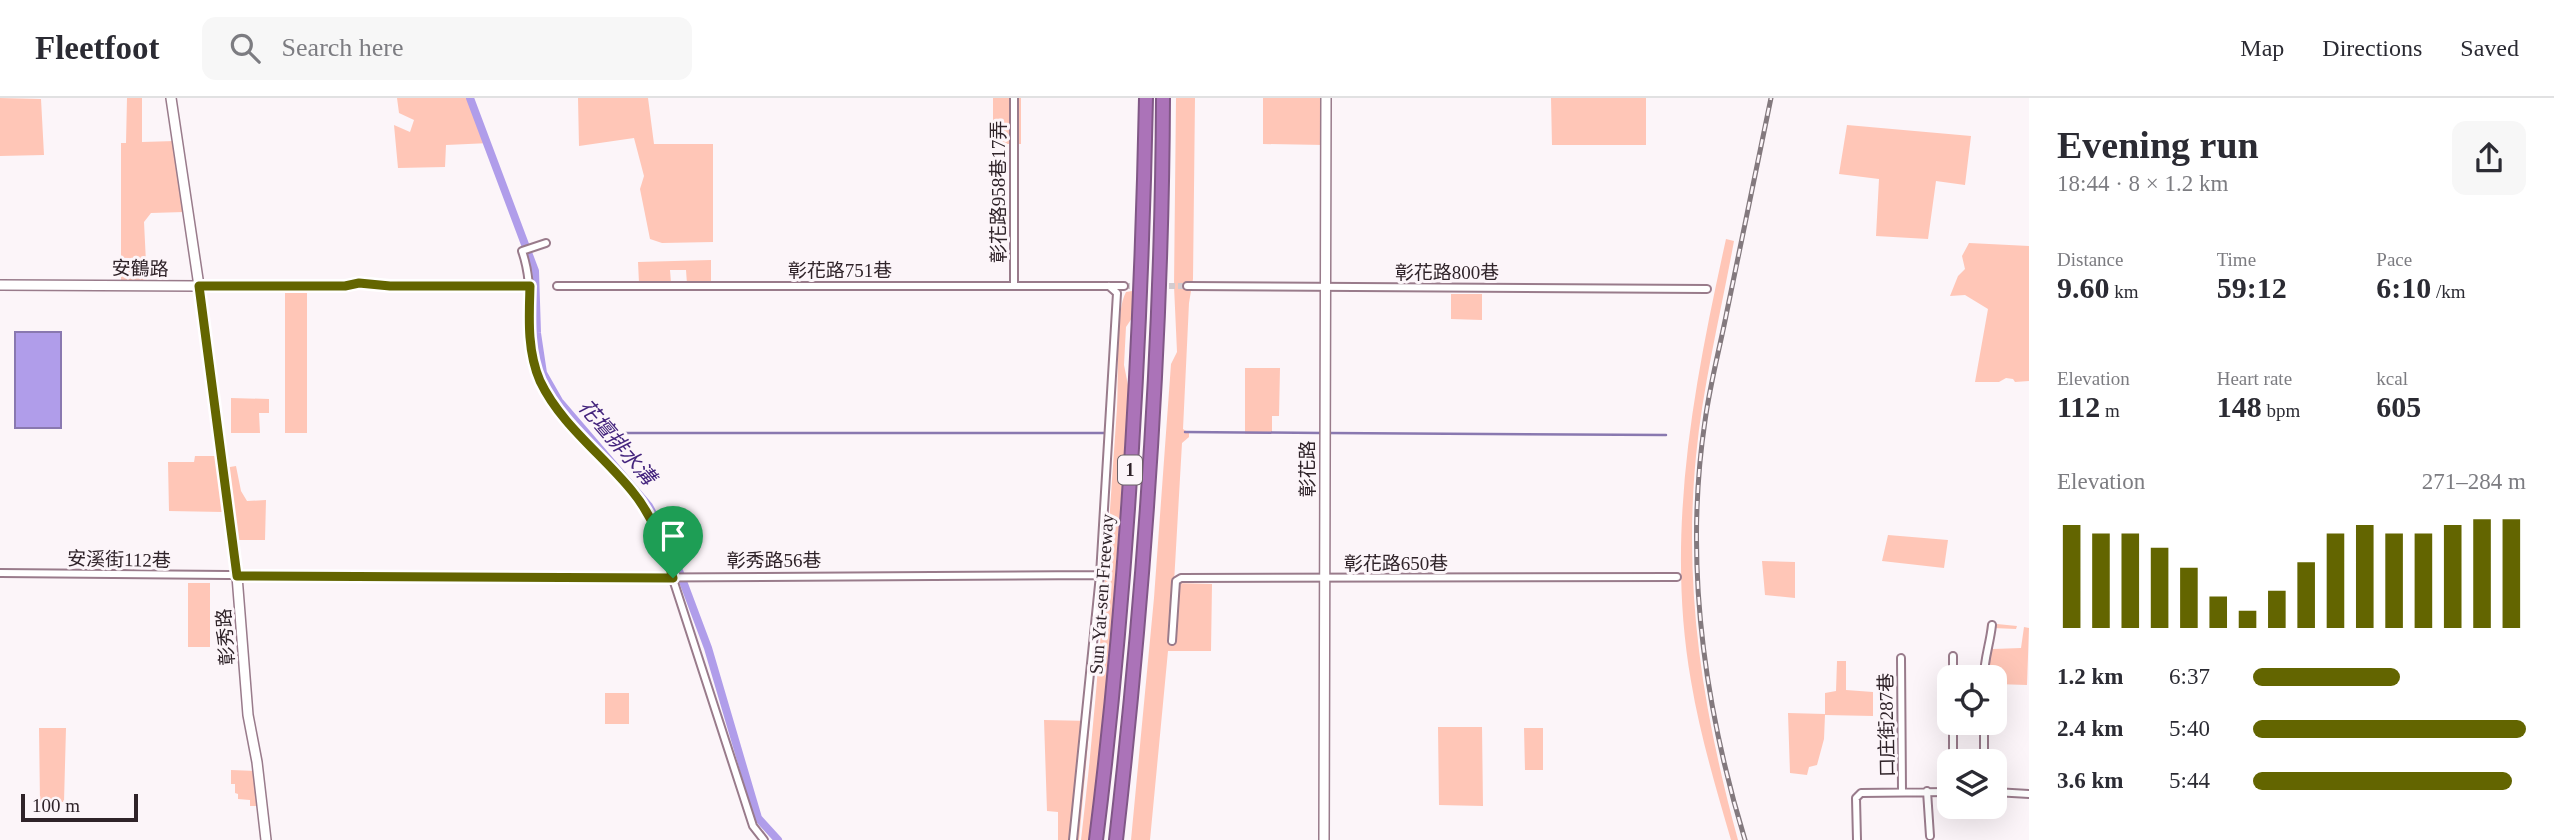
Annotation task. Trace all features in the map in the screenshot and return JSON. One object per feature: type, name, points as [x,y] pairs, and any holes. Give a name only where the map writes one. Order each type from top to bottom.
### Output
[{"type":"highway","name":"Sun Yat-sen Freeway","points":[[1096,840],[1111,720],[1129,480],[1139,313],[1146,98]]},
{"type":"highway","name":"Sun Yat-sen Freeway","points":[[1116,840],[1134,677],[1153,403],[1163,182],[1163,98]]},
{"type":"street","name":"彰秀路","points":[[171,98],[237,576],[248,715],[257,762],[266,840]]},
{"type":"street","name":"彰花路958巷17弄","points":[[1014,98],[1014,285]]},
{"type":"street","name":"彰花路","points":[[1324,840],[1326,98]]},
{"type":"street","points":[[546,243],[522,251],[530,286],[529,329],[539,379],[562,416],[634,493],[657,533],[753,826],[764,840]]},
{"type":"street","name":"安鶴路","points":[[0,285],[345,286],[359,283],[390,286],[530,286]]},
{"type":"street","name":"彰花路751巷","points":[[557,286],[1124,286]]},
{"type":"street","points":[[1073,840],[1100,575],[1117,293],[1109,286]]},
{"type":"street","name":"彰花路800巷","points":[[1187,286],[1707,289]]},
{"type":"street","name":"安溪街112巷","points":[[0,573],[237,576]]},
{"type":"street","name":"彰秀路56巷","points":[[237,576],[673,578],[763,575],[1100,575]]},
{"type":"street","name":"彰花路650巷","points":[[1172,641],[1176,581],[1181,578],[1677,577]]},
{"type":"street","points":[[1984,665],[1992,625]]},
{"type":"street","points":[[1952,656],[1952,665]]},
{"type":"street","name":"口庄街287巷","points":[[1901,658],[1902,791]]},
{"type":"street","points":[[1927,791],[1930,836]]},
{"type":"street","points":[[1857,840],[1856,798],[1861,793],[1937,791]]},
{"type":"street","points":[[2007,793],[2029,794]]},
{"type":"shaded area","points":[[0,98],[41,99],[44,155],[0,156]]},
{"type":"shaded area","points":[[127,98],[142,98],[142,142],[175,141],[184,212],[151,213],[144,222],[147,283],[121,283],[121,143],[126,143]]},
{"type":"shaded area","points":[[397,98],[473,98],[490,143],[446,145],[445,167],[398,168],[394,125],[410,132],[414,120],[399,113]]},
{"type":"shaded area","points":[[578,98],[648,98],[654,144],[713,144],[713,242],[662,243],[650,239],[640,189],[644,176],[634,138],[579,146]]},
{"type":"shaded area","points":[[993,98],[1021,98],[1021,144],[993,144]]},
{"type":"shaded area","points":[[1176,98],[1195,98],[1193,279],[1189,303],[1183,429],[1189,433],[1189,437],[1182,443],[1174,583],[1212,584],[1211,651],[1168,651],[1150,840],[1131,840],[1154,598],[1171,364],[1177,352],[1174,286]]},
{"type":"shaded area","points":[[1263,98],[1324,98],[1324,145],[1263,144]]},
{"type":"shaded area","points":[[1551,98],[1646,98],[1646,145],[1552,145]]},
{"type":"shaded area","points":[[1847,125],[1971,136],[1965,185],[1936,181],[1928,239],[1876,236],[1879,179],[1839,174]]},
{"type":"shaded area","points":[[1726,239],[1734,241],[1699,429],[1692,554],[1694,602],[1706,697],[1738,840],[1731,840],[1695,701],[1684,625],[1681,569],[1682,514],[1694,403]]},
{"type":"shaded area","points":[[1969,243],[2029,246],[2029,381],[2015,382],[2006,378],[1999,382],[1975,382],[1988,309],[1965,295],[1950,296],[1958,276],[1965,269],[1962,256]]},
{"type":"shaded area","points":[[711,260],[711,285],[687,284],[686,270],[670,270],[671,283],[639,283],[638,262]]},
{"type":"shaded area","points":[[1132,291],[1132,318],[1126,327],[1124,365],[1129,390],[1109,661],[1091,840],[1081,840],[1106,570],[1117,408],[1120,314],[1126,292]]},
{"type":"shaded area","points":[[285,293],[307,293],[307,433],[285,433]]},
{"type":"shaded area","points":[[1451,294],[1482,294],[1482,320],[1451,319]]},
{"type":"shaded area","points":[[15,332],[61,332],[61,428],[15,428]]},
{"type":"shaded area","points":[[1245,368],[1280,368],[1279,416],[1272,416],[1272,434],[1245,434]]},
{"type":"shaded area","points":[[231,398],[269,399],[269,413],[259,413],[260,433],[231,433]]},
{"type":"shaded area","points":[[195,456],[215,456],[223,512],[169,511],[168,462],[194,462]]},
{"type":"shaded area","points":[[236,466],[241,491],[247,501],[266,500],[265,540],[234,540],[224,468]]},
{"type":"shaded area","points":[[1888,535],[1948,540],[1944,568],[1882,561]]},
{"type":"shaded area","points":[[1762,561],[1795,562],[1795,598],[1765,595]]},
{"type":"shaded area","points":[[188,583],[210,583],[210,647],[188,647]]},
{"type":"shaded area","points":[[1987,623],[2017,626],[2016,629],[1993,628],[1993,649],[2021,648],[2024,627],[2029,628],[2027,685],[2007,684],[2007,665],[1985,665]]},
{"type":"shaded area","points":[[1837,661],[1846,661],[1846,690],[1873,692],[1873,716],[1825,715],[1824,739],[1817,765],[1809,767],[1807,775],[1790,773],[1788,713],[1825,714],[1825,693],[1836,691]]},
{"type":"shaded area","points":[[605,693],[629,693],[629,724],[605,724]]},
{"type":"shaded area","points":[[1044,720],[1090,721],[1079,840],[1058,840],[1058,812],[1047,811]]},
{"type":"shaded area","points":[[1438,727],[1482,727],[1483,806],[1439,805]]},
{"type":"shaded area","points":[[39,728],[66,728],[64,802],[40,802]]},
{"type":"shaded area","points":[[1524,728],[1543,728],[1543,770],[1525,770]]},
{"type":"shaded area","points":[[231,770],[258,771],[262,806],[250,806],[250,800],[238,799],[235,784],[231,784]]},
{"type":"waterway","name":"花壇排水溝","points":[[470,98],[535,271],[537,333],[543,373],[559,401],[649,506],[669,544],[708,648],[758,818],[778,840]]},
{"type":"waterway","points":[[1185,432],[1322,433]]},
{"type":"waterway","points":[[617,433],[1108,433]]},
{"type":"waterway","points":[[1328,433],[1666,435]]},
{"type":"tunnel","points":[[1124,286],[1187,286]]},
{"type":"railway","points":[[1745,840],[1718,737],[1709,685],[1698,580],[1697,527],[1699,474],[1707,407],[1771,98]]},
{"type":"route","points":[[359,283],[390,286],[530,286],[529,329],[539,379],[562,416],[634,493],[657,533],[673,578],[237,576],[199,286],[345,286],[359,283]]}]
